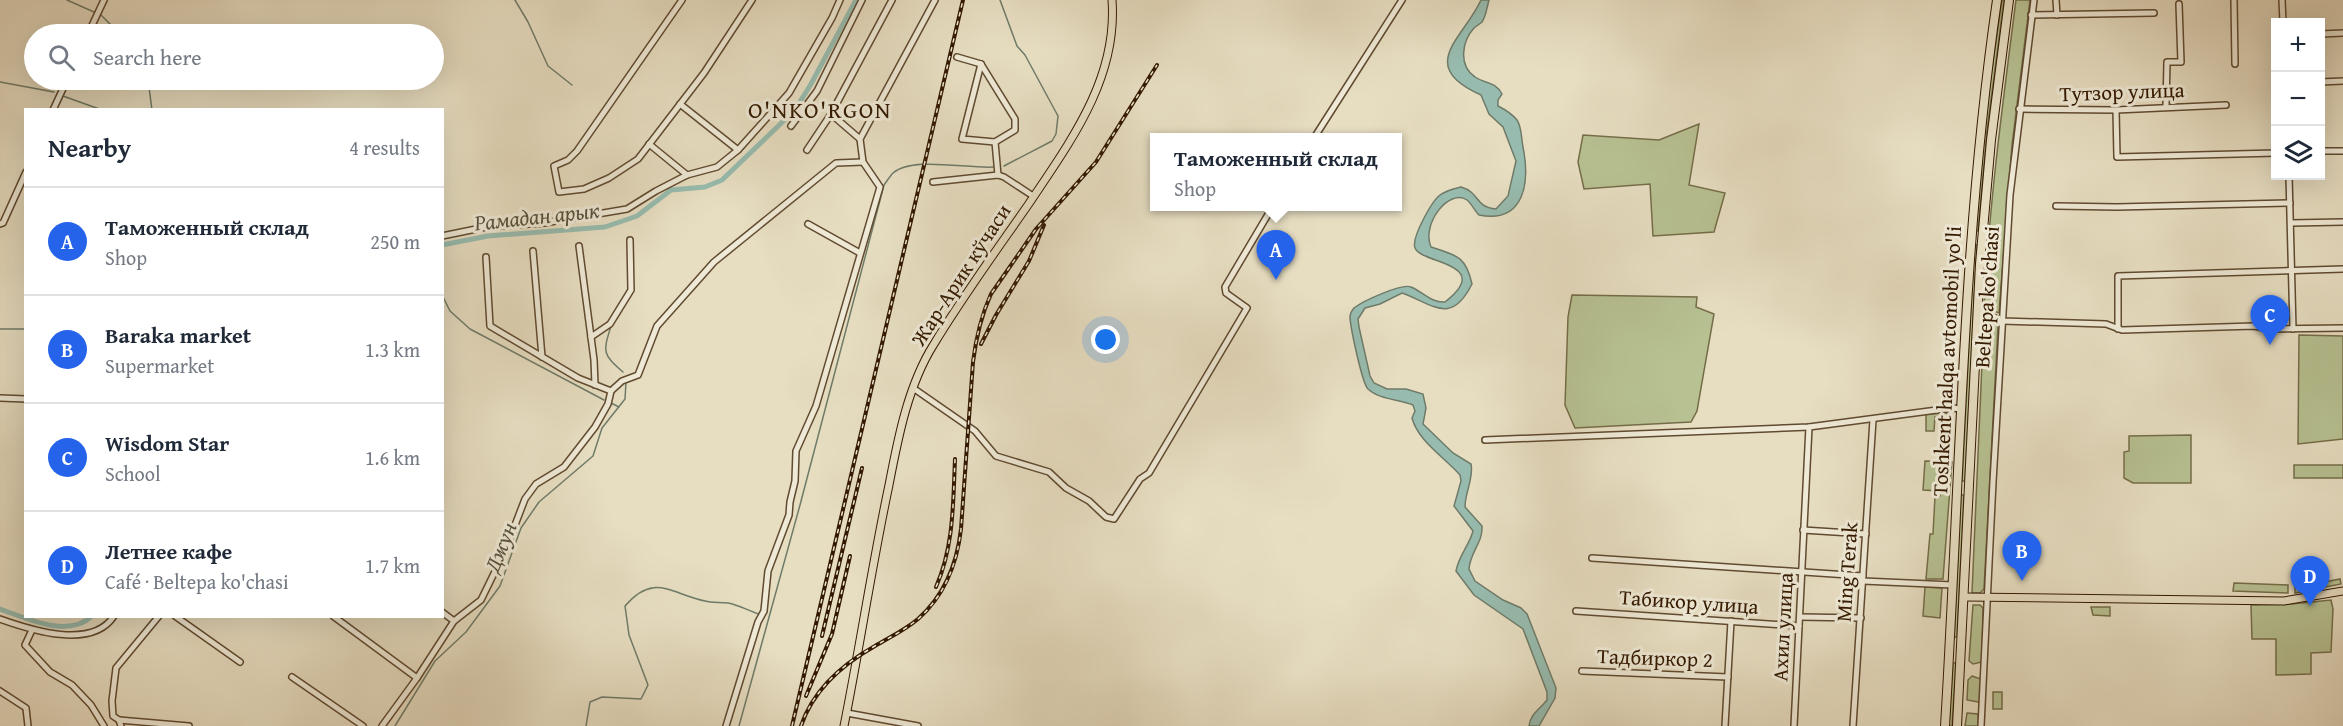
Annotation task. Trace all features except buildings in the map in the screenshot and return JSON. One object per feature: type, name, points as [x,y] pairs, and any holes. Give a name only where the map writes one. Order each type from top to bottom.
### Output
[{"type":"highway","name":"Toshkent halqa avtomobil yo'li","points":[[1945,726],[1971,240],[1981,118],[1997,0]]},
{"type":"highway","name":"Toshkent halqa avtomobil yo'li","points":[[1957,726],[1982,241],[1991,140],[2009,0]]},
{"type":"highway","points":[[1971,240],[1977,236],[1982,241]]},
{"type":"highway","points":[[1958,488],[1970,489]]},
{"type":"highway","points":[[1949,655],[1962,656]]},
{"type":"main road","name":"Жар-Арик кўчаси","points":[[844,726],[881,520],[896,449],[914,388],[933,344],[1067,146],[1096,94],[1112,37],[1112,0]]},
{"type":"main road","points":[[1965,597],[2284,601],[2343,591]]},
{"type":"street","points":[[93,24],[104,0]]},
{"type":"street","points":[[682,0],[587,138],[568,160],[554,166],[558,191],[561,193],[584,189],[609,178],[638,159],[704,73],[752,0]]},
{"type":"street","points":[[444,236],[486,226],[544,222],[627,209],[656,190],[687,176],[717,167],[738,150],[789,93],[840,0]]},
{"type":"street","points":[[791,126],[817,91],[862,0]]},
{"type":"street","points":[[807,150],[831,114],[892,0]]},
{"type":"street","points":[[726,726],[762,615],[768,571],[789,515],[789,502],[795,481],[796,451],[816,406],[880,187],[863,162],[860,139],[935,0]]},
{"type":"street","points":[[1317,133],[1402,0]]},
{"type":"street","name":"Beltepa ko'chasi","points":[[1981,726],[2010,195],[2034,0]]},
{"type":"street","points":[[2056,0],[2057,15]]},
{"type":"street","points":[[2234,0],[2235,64]]},
{"type":"street","points":[[2282,0],[2283,18]]},
{"type":"street","points":[[2166,106],[2167,62],[2181,62],[2179,4]]},
{"type":"street","points":[[2031,15],[2154,13]]},
{"type":"street","points":[[2325,34],[2343,33]]},
{"type":"street","points":[[957,57],[981,64],[1015,119],[1014,130],[995,142],[962,139],[981,64]]},
{"type":"street","points":[[2325,82],[2343,81]]},
{"type":"street","points":[[54,108],[62,90]]},
{"type":"street","points":[[680,104],[738,150]]},
{"type":"street","name":"Тутзор улица","points":[[2019,109],[2116,110],[2226,105]]},
{"type":"street","points":[[2116,110],[2117,157],[2271,153]]},
{"type":"street","points":[[831,114],[860,139]]},
{"type":"street","points":[[995,142],[998,175]]},
{"type":"street","points":[[649,144],[687,176]]},
{"type":"street","points":[[2325,152],[2343,151]]},
{"type":"street","points":[[382,726],[454,621],[481,600],[505,551],[525,499],[536,484],[564,467],[595,428],[608,404],[611,391],[622,381],[638,375],[657,326],[714,262],[836,162],[863,162]]},
{"type":"street","points":[[933,182],[998,175],[1033,196]]},
{"type":"street","points":[[0,224],[3,223],[24,176]]},
{"type":"street","points":[[2289,180],[2293,329]]},
{"type":"street","points":[[2056,206],[2290,203]]},
{"type":"street","points":[[914,388],[975,431],[996,456],[1049,471],[1066,488],[1089,501],[1106,517],[1114,519],[1140,479],[1149,472],[1247,308],[1226,293],[1225,287],[1271,211]]},
{"type":"street","points":[[2291,223],[2343,222]]},
{"type":"street","points":[[808,224],[860,253]]},
{"type":"street","points":[[591,337],[610,324],[633,286],[630,240]]},
{"type":"street","points":[[579,246],[596,385]]},
{"type":"street","points":[[533,251],[542,357]]},
{"type":"street","points":[[486,257],[490,326],[578,378],[611,391]]},
{"type":"street","points":[[2118,329],[2118,276],[2343,269]]},
{"type":"street","points":[[1979,311],[2002,321],[2106,324],[2129,331],[2254,326],[2270,329],[2343,328]]},
{"type":"street","points":[[0,398],[24,399]]},
{"type":"street","points":[[1485,440],[1809,427],[1962,409]]},
{"type":"street","name":"Ming Terak","points":[[1853,726],[1873,420]]},
{"type":"street","name":"Ахил улица","points":[[1794,726],[1809,427]]},
{"type":"street","points":[[1803,530],[1866,534]]},
{"type":"street","points":[[1592,558],[1953,585]]},
{"type":"street","name":"Табикор улица","points":[[1576,611],[1799,626]]},
{"type":"street","points":[[444,614],[454,621]]},
{"type":"street","points":[[1800,617],[1861,618]]},
{"type":"street","points":[[0,619],[32,630],[94,634],[113,618]]},
{"type":"street","points":[[157,618],[116,668],[112,701],[113,716],[120,723],[189,726]]},
{"type":"street","points":[[178,618],[240,662]]},
{"type":"street","points":[[336,618],[417,678]]},
{"type":"street","points":[[1725,726],[1731,621]]},
{"type":"street","points":[[32,630],[25,645],[50,672],[72,685],[91,705],[104,726]]},
{"type":"street","name":"Тадбиркор 2","points":[[1582,671],[1728,677]]},
{"type":"street","points":[[292,677],[363,726]]},
{"type":"street","points":[[0,691],[26,708],[28,726]]},
{"type":"street","points":[[847,713],[918,726]]},
{"type":"green space","points":[[2002,0],[2004,0],[1987,131],[1978,231],[1975,230],[1988,97]]},
{"type":"green space","points":[[2016,0],[2030,0],[2012,145],[1999,313],[1984,307],[1986,268],[2001,115]]},
{"type":"green space","points":[[1699,124],[1689,185],[1725,193],[1714,232],[1653,236],[1650,184],[1584,189],[1578,162],[1583,135],[1659,140]]},
{"type":"green space","points":[[1974,244],[1977,245],[1965,481],[1962,481]]},
{"type":"green space","points":[[1572,295],[1697,297],[1696,307],[1714,314],[1697,411],[1691,422],[1575,428],[1565,405],[1568,317]]},
{"type":"green space","points":[[1984,317],[1998,326],[1984,589],[1980,593],[1972,593]]},
{"type":"green space","points":[[2299,335],[2343,336],[2343,439],[2298,444]]},
{"type":"green space","points":[[1947,413],[1948,418],[1935,417],[1934,431],[1926,431],[1926,414]]},
{"type":"green space","points":[[2191,435],[2191,483],[2133,483],[2124,478],[2124,452],[2129,451],[2129,436]]},
{"type":"green space","points":[[1925,461],[1952,462],[1943,579],[1926,579],[1930,534],[1933,534],[1935,496],[1940,496],[1940,491],[1923,490]]},
{"type":"green space","points":[[2294,465],[2343,465],[2343,478],[2294,478]]},
{"type":"green space","points":[[1961,495],[1964,495],[1957,637],[1954,637]]},
{"type":"green space","points":[[2340,579],[2341,584],[2295,593],[2295,585],[2310,585]]},
{"type":"green space","points":[[2234,583],[2288,585],[2288,593],[2233,591]]},
{"type":"green space","points":[[1925,587],[1942,588],[1940,618],[1923,616]]},
{"type":"green space","points":[[2331,600],[2333,609],[2331,652],[2311,653],[2311,674],[2276,675],[2276,639],[2252,639],[2251,605]]},
{"type":"green space","points":[[1973,605],[1980,605],[1983,608],[1982,662],[1973,664],[1969,661]]},
{"type":"green space","points":[[2091,607],[2110,607],[2110,616],[2093,615]]},
{"type":"green space","points":[[1953,663],[1956,663],[1952,726],[1949,726]]},
{"type":"green space","points":[[1972,676],[1981,679],[1980,701],[1978,702],[1967,700],[1968,680]]},
{"type":"green space","points":[[1993,692],[2002,692],[2002,709],[1993,709]]},
{"type":"green space","points":[[1967,713],[1978,714],[1979,726],[1965,726]]},
{"type":"water","points":[[1481,0],[1489,0],[1482,22],[1474,28],[1467,40],[1464,60],[1466,67],[1475,77],[1499,90],[1502,94],[1498,100],[1498,106],[1519,123],[1526,174],[1521,198],[1515,207],[1506,213],[1494,216],[1479,215],[1467,200],[1460,198],[1452,199],[1438,210],[1430,228],[1431,247],[1459,258],[1467,268],[1472,284],[1457,305],[1441,308],[1402,293],[1380,304],[1365,308],[1358,319],[1370,376],[1374,383],[1387,389],[1406,389],[1423,394],[1426,408],[1423,424],[1453,453],[1471,464],[1465,507],[1482,526],[1482,532],[1469,569],[1475,581],[1503,600],[1521,608],[1527,614],[1556,688],[1555,698],[1539,726],[1529,726],[1533,715],[1547,700],[1547,692],[1523,629],[1474,595],[1456,571],[1473,531],[1454,506],[1461,481],[1460,475],[1420,434],[1412,418],[1415,411],[1413,405],[1378,395],[1368,389],[1354,342],[1350,316],[1354,308],[1365,301],[1406,286],[1435,301],[1445,302],[1458,289],[1462,279],[1459,272],[1451,266],[1429,258],[1415,248],[1416,236],[1428,212],[1440,195],[1461,187],[1472,193],[1484,206],[1489,208],[1496,209],[1508,196],[1516,161],[1503,127],[1489,114],[1481,95],[1461,84],[1451,73],[1448,62],[1456,39]]},
{"type":"waterway","points":[[67,0],[94,12]]},
{"type":"waterway","points":[[515,0],[548,66],[572,85]]},
{"type":"waterway","name":"Рамадан арык","points":[[444,245],[488,236],[605,227],[637,216],[671,190],[705,187],[722,180],[795,110],[856,0]]},
{"type":"waterway","points":[[1000,0],[1017,46],[1025,55],[1058,116],[1056,134],[1052,141],[1004,166]]},
{"type":"waterway","points":[[100,14],[110,24]]},
{"type":"waterway","points":[[0,82],[24,86]]},
{"type":"waterway","points":[[43,90],[54,92]]},
{"type":"waterway","points":[[149,90],[152,108]]},
{"type":"waterway","points":[[63,96],[96,108]]},
{"type":"waterway","points":[[739,726],[884,185],[893,173],[913,165],[994,167]]},
{"type":"waterway","points":[[444,299],[450,311],[470,329],[604,400]]},
{"type":"waterway","name":"Джун","points":[[611,326],[606,352],[611,361],[623,372]]},
{"type":"waterway","points":[[0,329],[24,329]]},
{"type":"waterway","name":"Джун","points":[[395,726],[435,661],[466,632],[500,586],[521,528],[539,502],[593,456],[602,428],[625,399],[626,382]]},
{"type":"waterway","points":[[611,403],[619,407]]},
{"type":"waterway","points":[[586,726],[590,702],[602,697],[641,699],[648,685],[629,635],[625,606],[635,596],[645,590],[663,588],[708,602],[732,604],[759,614]]},
{"type":"waterway","name":"Рамадан арык","points":[[0,609],[24,617]]},
{"type":"waterway","name":"Рамадан арык","points":[[26,618],[59,626],[71,626],[89,618]]},
{"type":"railway","points":[[792,726],[963,0]]},
{"type":"railway","points":[[801,726],[813,701],[830,679],[863,653],[918,619],[936,600],[948,578],[953,567],[961,529],[973,362],[979,327],[987,302],[1036,229],[1096,162],[1157,65]]},
{"type":"railway","points":[[981,344],[1029,261],[1044,225]]},
{"type":"railway","points":[[936,587],[949,540],[955,459]]},
{"type":"railway","points":[[822,636],[862,468]]},
{"type":"railway","points":[[806,696],[832,634],[850,556]]},
{"type":"place","name":"Таможенный склад","points":[[1276,280]]},
{"type":"place","name":"Wisdom Star","points":[[2270,345]]},
{"type":"place","name":"Baraka market","points":[[2022,581]]},
{"type":"place","name":"Летнее кафе","points":[[2310,606]]},
{"type":"district","name":"O'NKO'RGON","points":[[820,110]]}]
